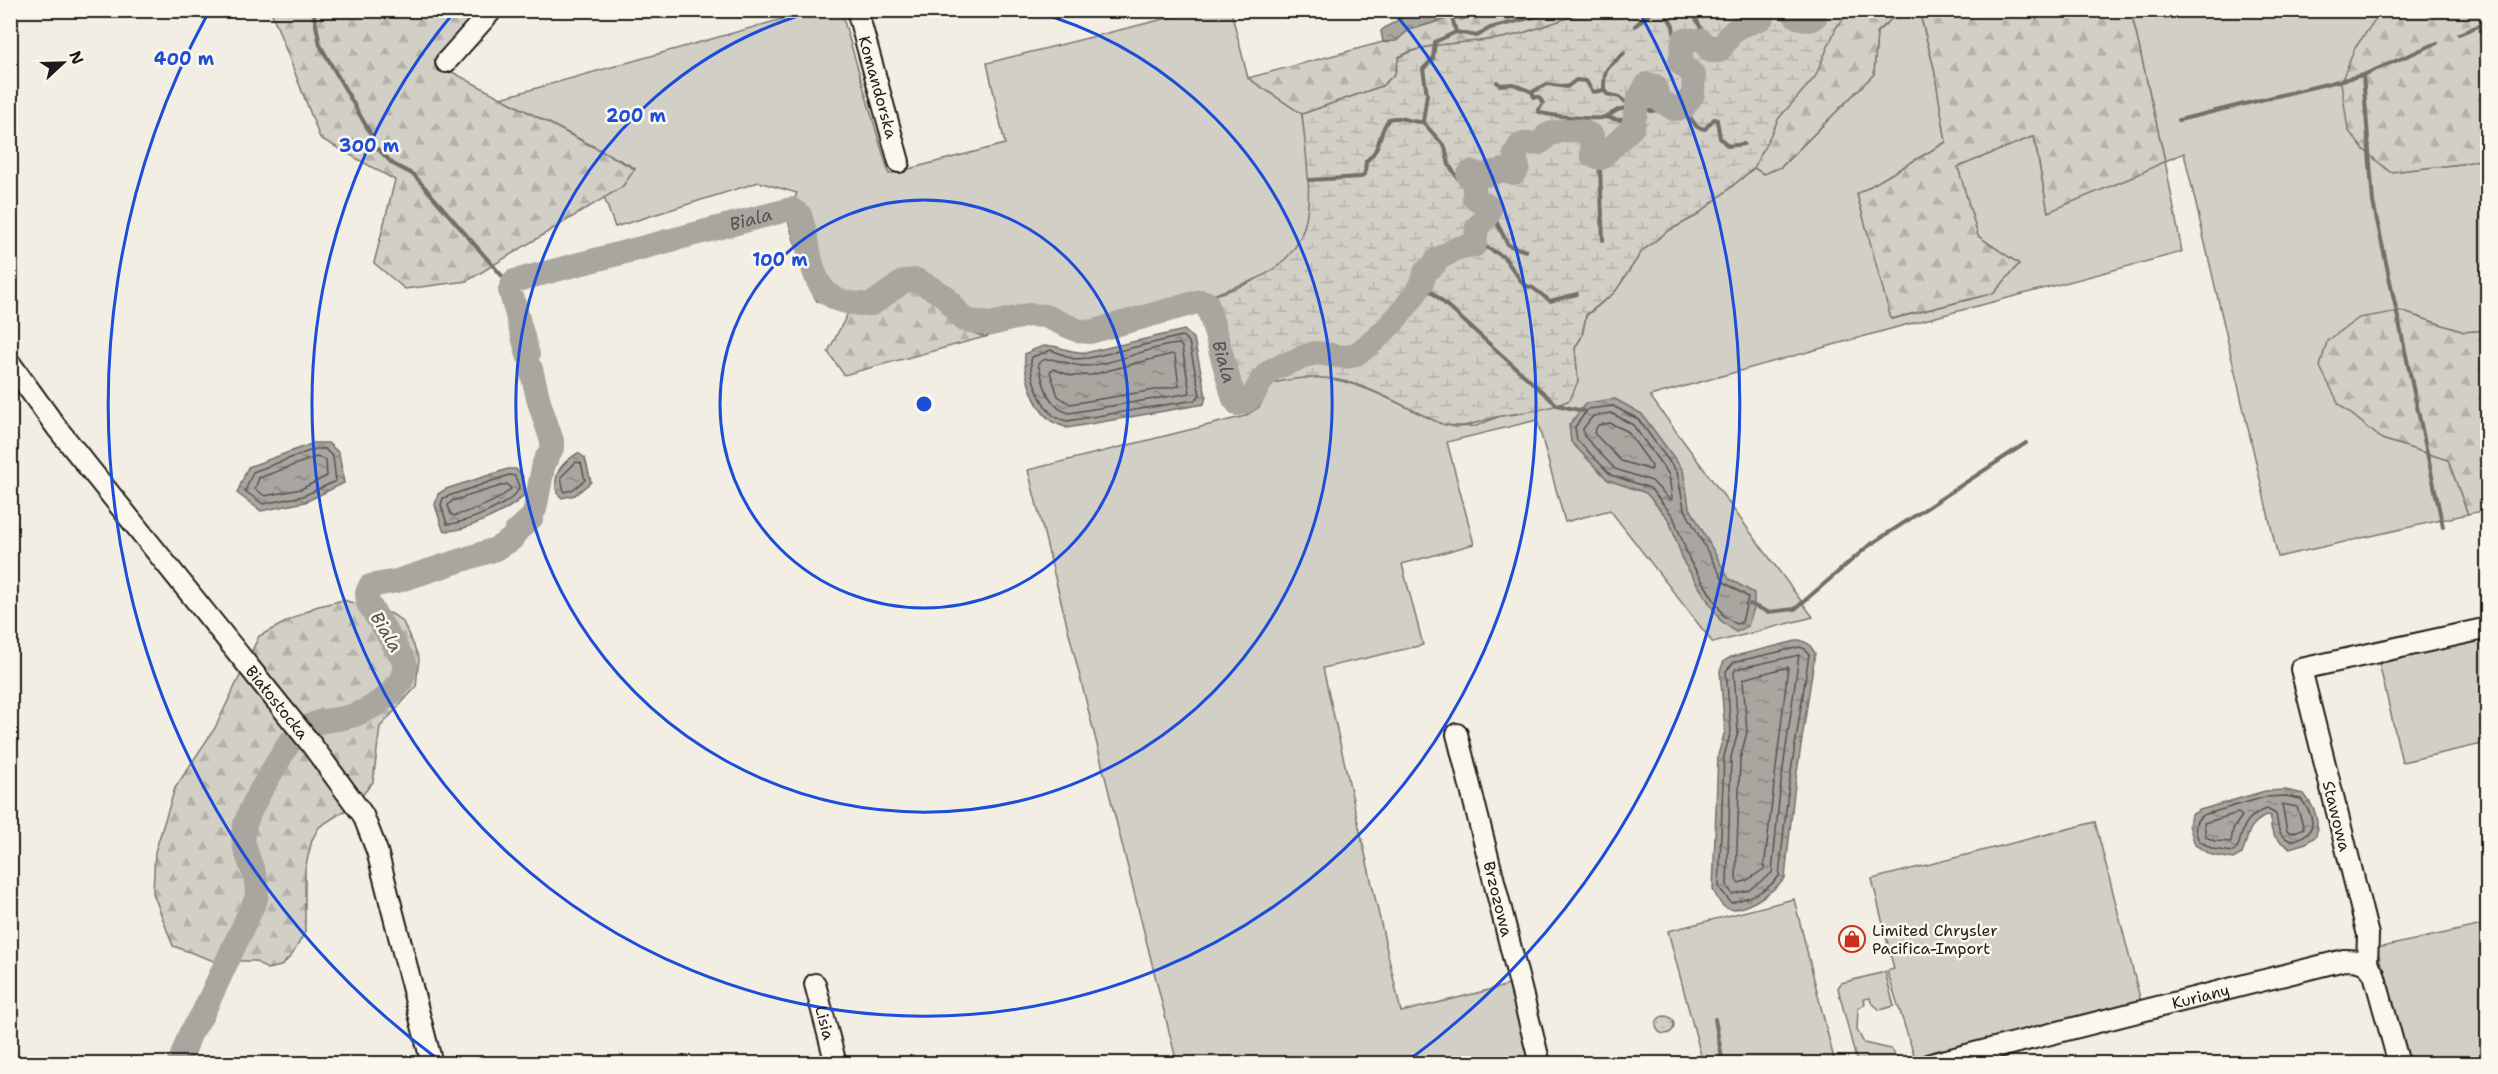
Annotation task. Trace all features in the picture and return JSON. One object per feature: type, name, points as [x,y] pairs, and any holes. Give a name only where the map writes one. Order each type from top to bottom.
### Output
[{"type":"street","points":[[446,62],[492,10]]},
{"type":"street","name":"Komandorska","points":[[857,10],[899,162]]},
{"type":"street","name":"Białostocka","points":[[10,363],[57,428],[306,737],[363,815],[377,851],[432,1064]]},
{"type":"street","name":"Stawowa","points":[[2367,964],[2368,934],[2301,669],[2487,628]]},
{"type":"street","name":"Brzozowa","points":[[1457,734],[1540,1064]]},
{"type":"street","name":"Kuriany","points":[[1931,1064],[2344,960],[2358,960],[2367,964]]},
{"type":"street","points":[[2367,964],[2380,990],[2399,1064]]},
{"type":"street","name":"Lisia","points":[[815,984],[836,1064]]},
{"type":"green space","points":[[1591,10],[1850,11],[1836,28],[1815,77],[1779,118],[1754,168],[1696,216],[1668,231],[1642,251],[1615,292],[1586,315],[1582,336],[1575,348],[1578,381],[1570,400],[1544,409],[1501,416],[1473,424],[1452,426],[1442,424],[1354,384],[1334,379],[1312,378],[1287,380],[1259,387],[1252,398],[1238,404],[1234,399],[1207,303],[1209,297],[1246,284],[1274,269],[1292,252],[1303,232],[1308,208],[1308,181],[1302,114],[1382,86],[1395,74],[1399,57],[1412,51],[1426,47],[1512,36]]},
{"type":"green space","points":[[2382,10],[2487,11],[2487,158],[2461,164],[2390,172],[2363,149],[2348,130],[2341,82],[2355,48]]},
{"type":"green space","points":[[271,11],[476,11],[437,64],[635,169],[622,187],[467,281],[405,289],[374,263],[395,180],[320,138]]},
{"type":"green space","points":[[811,11],[841,11],[889,174],[1005,144],[987,63],[1196,11],[1231,11],[1248,78],[1302,114],[1309,202],[1298,242],[1286,260],[1268,274],[1212,296],[1201,309],[1084,340],[1036,324],[985,337],[955,327],[936,298],[877,312],[817,301],[808,286],[787,217],[797,193],[759,182],[615,227],[604,197],[622,187],[635,168],[501,98]]},
{"type":"green space","points":[[1485,11],[1591,11],[1512,36],[1426,47],[1412,51],[1399,57],[1395,74],[1382,86],[1302,114],[1248,78],[1383,42],[1388,43],[1409,30],[1452,17],[1462,20]]},
{"type":"green space","points":[[1841,11],[2131,11],[2165,161],[2133,177],[2048,212],[2034,136],[1958,167],[1978,236],[2019,264],[1994,293],[1891,319],[1857,194],[1946,142],[1934,68],[1921,18],[1897,14],[1877,32],[1874,74],[1781,167],[1764,174],[1754,168],[1749,154]]},
{"type":"green space","points":[[2131,11],[2382,11],[2355,48],[2390,172],[2461,164],[2487,158],[2487,330],[2464,332],[2400,311],[2382,439],[2448,460],[2468,514],[2278,557],[2184,153],[2165,161]]},
{"type":"green space","points":[[1897,14],[1921,18],[1934,68],[1946,142],[1857,194],[1892,319],[1994,293],[2019,264],[1978,236],[1957,167],[2034,136],[2048,212],[2165,161],[2182,252],[1894,328],[1650,396],[1813,617],[1713,643],[1610,510],[1565,522],[1537,420],[1447,442],[1474,544],[1402,564],[1423,645],[1323,668],[1401,1012],[1513,984],[1533,1063],[1177,1063],[1028,470],[1245,416],[1259,407],[1273,383],[1296,378],[1318,377],[1360,387],[1442,424],[1456,427],[1476,426],[1500,416],[1517,414],[1578,381],[1575,348],[1582,336],[1586,316],[1615,292],[1642,251],[1668,231],[1696,216],[1754,168],[1764,174],[1781,167],[1874,74],[1877,32]]},
{"type":"green space","points":[[909,287],[936,298],[956,327],[985,337],[844,375],[828,352],[850,309],[877,312]]},
{"type":"green space","points":[[2400,311],[2464,332],[2487,330],[2487,510],[2468,514],[2448,460],[2382,439],[2339,404],[2320,367],[2327,341],[2359,318]]},
{"type":"green space","points":[[343,600],[392,614],[403,622],[419,658],[416,687],[380,727],[373,782],[355,804],[319,827],[312,840],[305,869],[305,932],[292,955],[281,966],[267,969],[255,961],[214,961],[173,946],[153,893],[155,852],[175,788],[215,728],[259,636],[315,607]]},
{"type":"green space","points":[[2487,618],[2487,743],[2402,762],[2374,641]]},
{"type":"green space","points":[[2095,822],[2141,1002],[1915,1058],[1887,971],[1894,969],[1872,879]]},
{"type":"green space","points":[[1794,899],[1835,1063],[1703,1063],[1668,931]]},
{"type":"green space","points":[[2487,924],[2487,1063],[2406,1063],[2377,948]]},
{"type":"green space","points":[[1885,972],[1894,1006],[1880,1010],[1870,998],[1864,999],[1865,1004],[1858,1009],[1857,1030],[1864,1043],[1891,1049],[1900,1062],[1857,1063],[1838,988],[1841,983]]},
{"type":"green space","points":[[1665,1016],[1671,1019],[1674,1025],[1671,1031],[1665,1034],[1659,1031],[1656,1025],[1659,1019]]},
{"type":"water","points":[[1417,10],[1454,11],[1452,17],[1409,30],[1396,41],[1383,42],[1381,31]]},
{"type":"water","points":[[1184,330],[1194,339],[1206,396],[1204,404],[1067,428],[1054,423],[1044,414],[1031,390],[1026,371],[1025,354],[1036,349],[1052,346],[1071,351],[1089,352]]},
{"type":"water","points":[[1615,399],[1642,414],[1683,470],[1689,506],[1729,579],[1754,593],[1754,608],[1748,626],[1736,632],[1720,620],[1684,563],[1669,520],[1646,493],[1608,480],[1571,442],[1569,425],[1586,403]]},
{"type":"water","points":[[314,443],[328,443],[339,453],[344,483],[305,502],[261,511],[237,493],[248,467]]},
{"type":"water","points":[[578,453],[585,458],[591,482],[575,495],[562,498],[557,493],[557,474],[567,461]]},
{"type":"water","points":[[508,469],[516,469],[523,477],[524,495],[518,501],[498,514],[473,525],[451,531],[443,530],[435,505],[438,494],[446,489]]},
{"type":"water","points":[[1800,640],[1809,644],[1815,653],[1794,792],[1785,878],[1756,901],[1747,906],[1730,909],[1722,905],[1713,890],[1718,755],[1725,731],[1720,671],[1724,661],[1731,657]]},
{"type":"water","points":[[2285,790],[2304,794],[2315,814],[2316,836],[2306,843],[2290,848],[2280,842],[2272,831],[2271,816],[2267,815],[2255,823],[2242,854],[2233,859],[2212,855],[2195,845],[2189,825],[2191,815],[2200,810],[2265,791]]},
{"type":"waterway","points":[[313,10],[320,45],[373,138]]},
{"type":"waterway","points":[[1468,178],[1459,180],[1449,165],[1445,147],[1423,122],[1427,94],[1423,69],[1433,59],[1435,42],[1456,32],[1477,36],[1490,28],[1562,10]]},
{"type":"waterway","points":[[1635,26],[1653,10]]},
{"type":"waterway","points":[[1664,10],[1673,26],[1674,33],[1684,39]]},
{"type":"waterway","points":[[1685,10],[1696,19],[1702,30],[1724,45]]},
{"type":"waterway","name":"Biala","points":[[1761,10],[1765,12]]},
{"type":"waterway","name":"Biala","points":[[528,355],[510,290],[514,281],[791,209],[800,215],[817,279],[824,290],[835,298],[850,303],[872,304],[904,281],[917,280],[945,296],[964,320],[990,324],[1028,315],[1045,316],[1079,331],[1090,332],[1201,301],[1207,303],[1234,399],[1238,404],[1250,398],[1272,370],[1315,353],[1346,357],[1360,351],[1383,332],[1406,306],[1416,293],[1425,272],[1435,264],[1436,260],[1458,248],[1475,245],[1477,227],[1488,216],[1490,208],[1474,197],[1474,184],[1468,176],[1471,172],[1482,175],[1504,170],[1514,173],[1518,168],[1515,154],[1520,145],[1538,143],[1547,135],[1564,131],[1582,131],[1592,136],[1592,155],[1601,158],[1633,127],[1638,100],[1647,84],[1655,86],[1658,99],[1674,109],[1683,108],[1693,94],[1694,75],[1680,63],[1683,40],[1701,40],[1711,51],[1719,51],[1739,27],[1762,18],[1766,10]]},
{"type":"waterway","name":"Biala","points":[[1791,10],[1797,17],[1810,20],[1815,17],[1815,10]]},
{"type":"waterway","points":[[1452,17],[1456,32]]},
{"type":"waterway","points":[[2459,34],[2488,22]]},
{"type":"waterway","points":[[2437,43],[2363,75],[2373,202],[2443,527]]},
{"type":"waterway","points":[[1604,90],[1606,72],[1624,53]]},
{"type":"waterway","points":[[2179,120],[2363,75]]},
{"type":"waterway","points":[[1497,82],[1500,85],[1513,84],[1532,92],[1547,84],[1567,87],[1576,80],[1586,81],[1593,92],[1604,90],[1607,94],[1619,97],[1636,110],[1641,107],[1651,111],[1670,106]]},
{"type":"waterway","points":[[1532,92],[1534,97],[1539,97],[1543,103],[1538,111],[1541,113],[1578,118],[1601,118],[1623,108],[1631,109]]},
{"type":"waterway","points":[[1683,108],[1697,127],[1705,129],[1714,119],[1717,120],[1720,138],[1728,146],[1744,144]]},
{"type":"waterway","points":[[1605,117],[1619,120],[1634,117]]},
{"type":"waterway","points":[[1309,180],[1361,177],[1365,173],[1366,161],[1377,147],[1389,119],[1423,122]]},
{"type":"waterway","points":[[378,149],[393,164],[414,175],[510,285]]},
{"type":"waterway","points":[[1603,240],[1600,169],[1601,164],[1607,162],[1606,153]]},
{"type":"waterway","points":[[1488,216],[1497,223],[1508,245],[1526,251]]},
{"type":"waterway","points":[[1477,242],[1504,257],[1524,285],[1533,288],[1550,301],[1577,294]]},
{"type":"waterway","points":[[1423,284],[1557,405],[1583,411]]},
{"type":"waterway","name":"Biala","points":[[531,369],[552,441],[552,448],[544,463],[535,509]]},
{"type":"waterway","points":[[1750,604],[1768,612],[1795,609],[1867,547],[2026,443]]},
{"type":"waterway","name":"Biala","points":[[311,725],[363,711],[384,699],[400,682],[405,662],[368,603],[367,593],[370,586],[397,581],[496,549],[512,539],[515,533],[532,517]]},
{"type":"waterway","name":"Biala","points":[[179,1064],[190,1034],[202,1015],[256,899],[256,882],[244,844],[244,827],[254,802],[289,743]]},
{"type":"waterway","points":[[1715,1019],[1723,1064]]},
{"type":"place","name":"Limited Chrysler Pacifica-Import","points":[[1852,939]]}]
